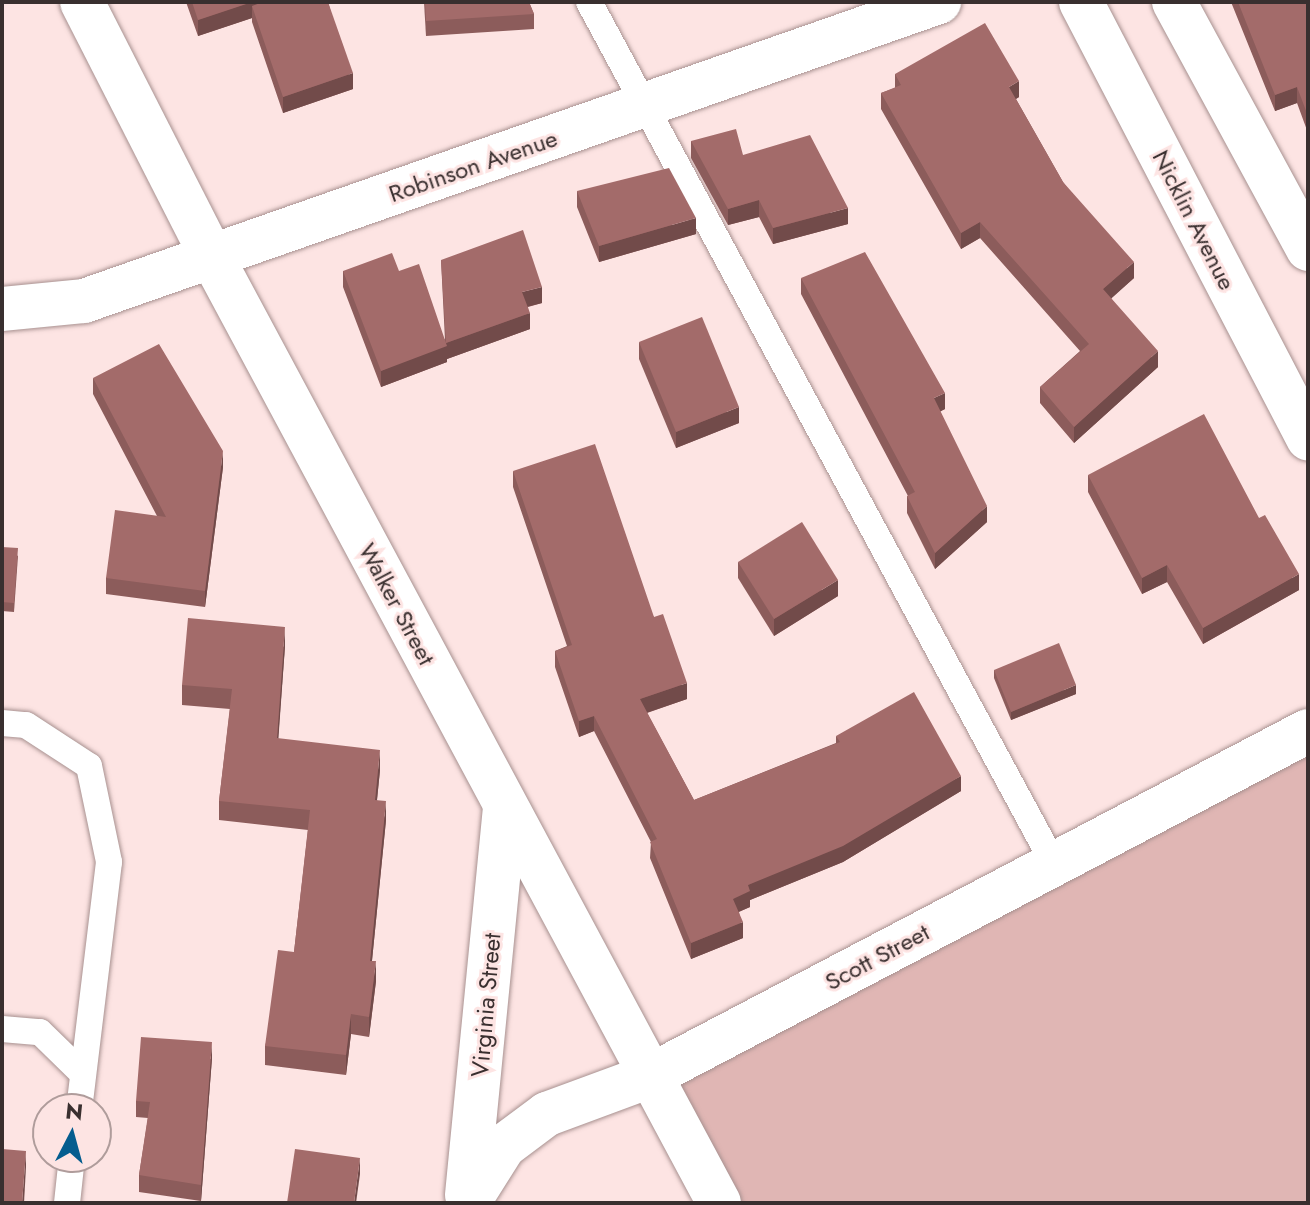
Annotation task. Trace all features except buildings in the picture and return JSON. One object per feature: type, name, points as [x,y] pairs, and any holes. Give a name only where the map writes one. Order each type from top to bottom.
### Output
[{"type":"street","name":"Walker Street","points":[[82,2],[212,257],[719,1203]]},
{"type":"street","name":"Robinson Avenue","points":[[2,309],[84,301],[939,2]]},
{"type":"street","name":"Nicklin Avenue","points":[[1081,2],[1308,438]]},
{"type":"street","points":[[1174,2],[1308,249]]},
{"type":"street","name":"Scott Street","points":[[467,1203],[504,1146],[547,1114],[650,1076],[1308,731]]},
{"type":"street","name":"Virginia Street","points":[[467,1203],[505,807]]},
{"type":"lane","points":[[589,2],[641,107],[1054,864]]},
{"type":"lane","points":[[2,723],[26,725],[89,766],[109,862],[81,1093]]},
{"type":"lane","points":[[2,1029],[40,1032],[83,1074]]},
{"type":"lane","points":[[67,1203],[70,1173]]},
{"type":"shaded area","points":[[1308,731],[1308,1203],[719,1203],[650,1076]]}]
